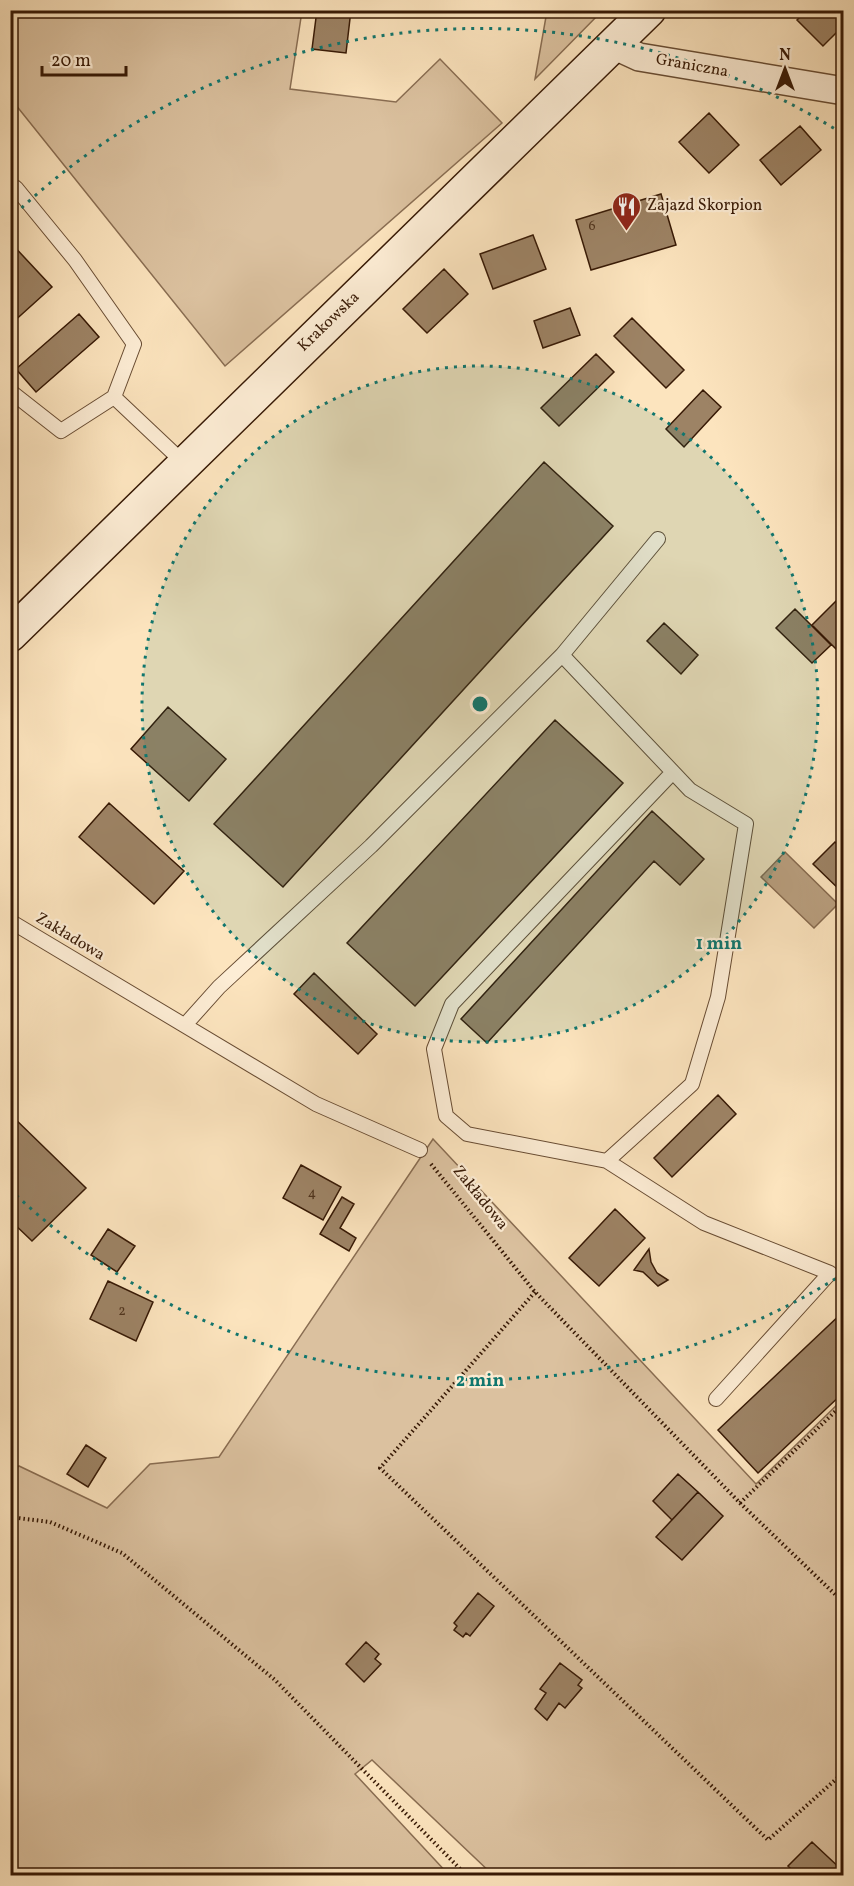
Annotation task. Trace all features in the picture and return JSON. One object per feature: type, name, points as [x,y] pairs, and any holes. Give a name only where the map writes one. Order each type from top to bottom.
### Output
[{"type":"street","name":"Krakowska","points":[[10,635],[649,10]]},
{"type":"street","name":"Graniczna","points":[[613,45],[639,57],[843,91]]},
{"type":"lane","points":[[10,191],[16,188],[75,260],[134,344],[114,397],[61,431],[10,391]]},
{"type":"lane","points":[[114,397],[185,464]]},
{"type":"lane","points":[[185,1025],[219,987],[371,846],[562,655],[658,539]]},
{"type":"lane","points":[[562,655],[690,790],[746,824],[718,998],[692,1084],[607,1161]]},
{"type":"lane","points":[[673,772],[452,1004],[435,1049],[446,1116],[466,1134],[607,1161],[704,1223],[830,1273],[716,1399]]},
{"type":"lane","name":"Zakładowa","points":[[10,921],[316,1104],[420,1150]]},
{"type":"path","name":"Zakładowa","points":[[420,1150],[535,1292],[740,1503],[843,1603]]},
{"type":"path","points":[[535,1292],[380,1468],[768,1840],[843,1772]]},
{"type":"path","points":[[740,1503],[843,1402]]},
{"type":"path","points":[[10,1517],[51,1522],[123,1553],[275,1680],[467,1875]]},
{"type":"shaded area","points":[[10,11],[302,11],[290,89],[396,102],[440,59],[502,123],[225,366],[11,99]]},
{"type":"shaded area","points":[[547,11],[602,11],[535,79]]},
{"type":"shaded area","points":[[785,852],[838,904],[814,928],[761,877]]},
{"type":"shaded area","points":[[433,1139],[756,1484],[843,1399],[843,1875],[493,1875],[372,1760],[355,1774],[449,1875],[11,1876],[11,1473],[19,1466],[107,1508],[150,1464],[219,1457]]},
{"type":"building","points":[[317,10],[351,10],[346,53],[312,49]]},
{"type":"building","points":[[807,10],[843,10],[844,25],[823,46],[797,20]]},
{"type":"building","points":[[709,113],[739,145],[709,173],[679,142]]},
{"type":"building","points":[[800,126],[821,150],[781,185],[760,160]]},
{"type":"building","name":"Zajazd Skorpion","points":[[661,194],[676,245],[591,270],[576,220]]},
{"type":"building","points":[[533,235],[546,269],[493,289],[480,254]]},
{"type":"building","points":[[10,242],[52,287],[11,324],[10,323]]},
{"type":"building","points":[[444,269],[468,294],[427,333],[403,309]]},
{"type":"building","points":[[570,308],[580,335],[543,348],[534,321]]},
{"type":"building","points":[[79,314],[99,337],[36,392],[16,369]]},
{"type":"building","points":[[632,318],[684,370],[666,388],[614,336]]},
{"type":"building","points":[[596,354],[614,372],[559,426],[541,408]]},
{"type":"building","points":[[703,390],[721,407],[684,447],[666,429]]},
{"type":"building","points":[[544,462],[613,526],[283,887],[214,824]]},
{"type":"building","points":[[844,593],[844,657],[812,625]]},
{"type":"building","points":[[795,609],[831,645],[812,663],[776,628]]},
{"type":"building","points":[[664,623],[698,655],[681,674],[647,641]]},
{"type":"building","points":[[168,707],[226,759],[189,801],[131,749]]},
{"type":"building","points":[[555,720],[623,783],[415,1006],[347,943]]},
{"type":"building","points":[[109,803],[184,871],[154,904],[79,837]]},
{"type":"building","points":[[652,811],[704,859],[680,885],[654,861],[487,1043],[461,1019]]},
{"type":"building","points":[[835,842],[844,850],[844,894],[813,864]]},
{"type":"building","points":[[314,973],[377,1034],[358,1054],[294,994]]},
{"type":"building","points":[[718,1095],[736,1114],[672,1177],[654,1158]]},
{"type":"building","points":[[10,1114],[86,1188],[32,1241],[10,1220]]},
{"type":"building","points":[[301,1165],[341,1187],[323,1220],[283,1198]]},
{"type":"building","points":[[342,1197],[354,1204],[340,1228],[356,1238],[349,1251],[320,1234]]},
{"type":"building","points":[[615,1209],[645,1238],[599,1286],[569,1258]]},
{"type":"building","points":[[108,1229],[135,1246],[117,1272],[91,1255]]},
{"type":"building","points":[[649,1249],[651,1262],[657,1273],[668,1280],[658,1286],[643,1272],[634,1270]]},
{"type":"building","points":[[108,1281],[153,1302],[136,1341],[90,1319]]},
{"type":"building","points":[[844,1311],[844,1392],[758,1473],[718,1430]]},
{"type":"building","points":[[86,1445],[106,1458],[88,1487],[67,1474]]},
{"type":"building","points":[[678,1474],[698,1492],[672,1520],[653,1501]]},
{"type":"building","points":[[698,1492],[723,1516],[682,1560],[656,1537]]},
{"type":"building","points":[[478,1593],[494,1606],[470,1636],[466,1633],[463,1637],[454,1630],[457,1626],[454,1623]]},
{"type":"building","points":[[366,1642],[379,1654],[375,1659],[381,1664],[364,1682],[346,1664]]},
{"type":"building","points":[[560,1663],[582,1680],[578,1685],[582,1688],[565,1708],[559,1703],[547,1720],[535,1709],[546,1693],[540,1689]]},
{"type":"building","points":[[812,1842],[844,1872],[844,1876],[798,1876],[788,1866]]},
{"type":"place","name":"Zajazd Skorpion","points":[[626,232]]}]
